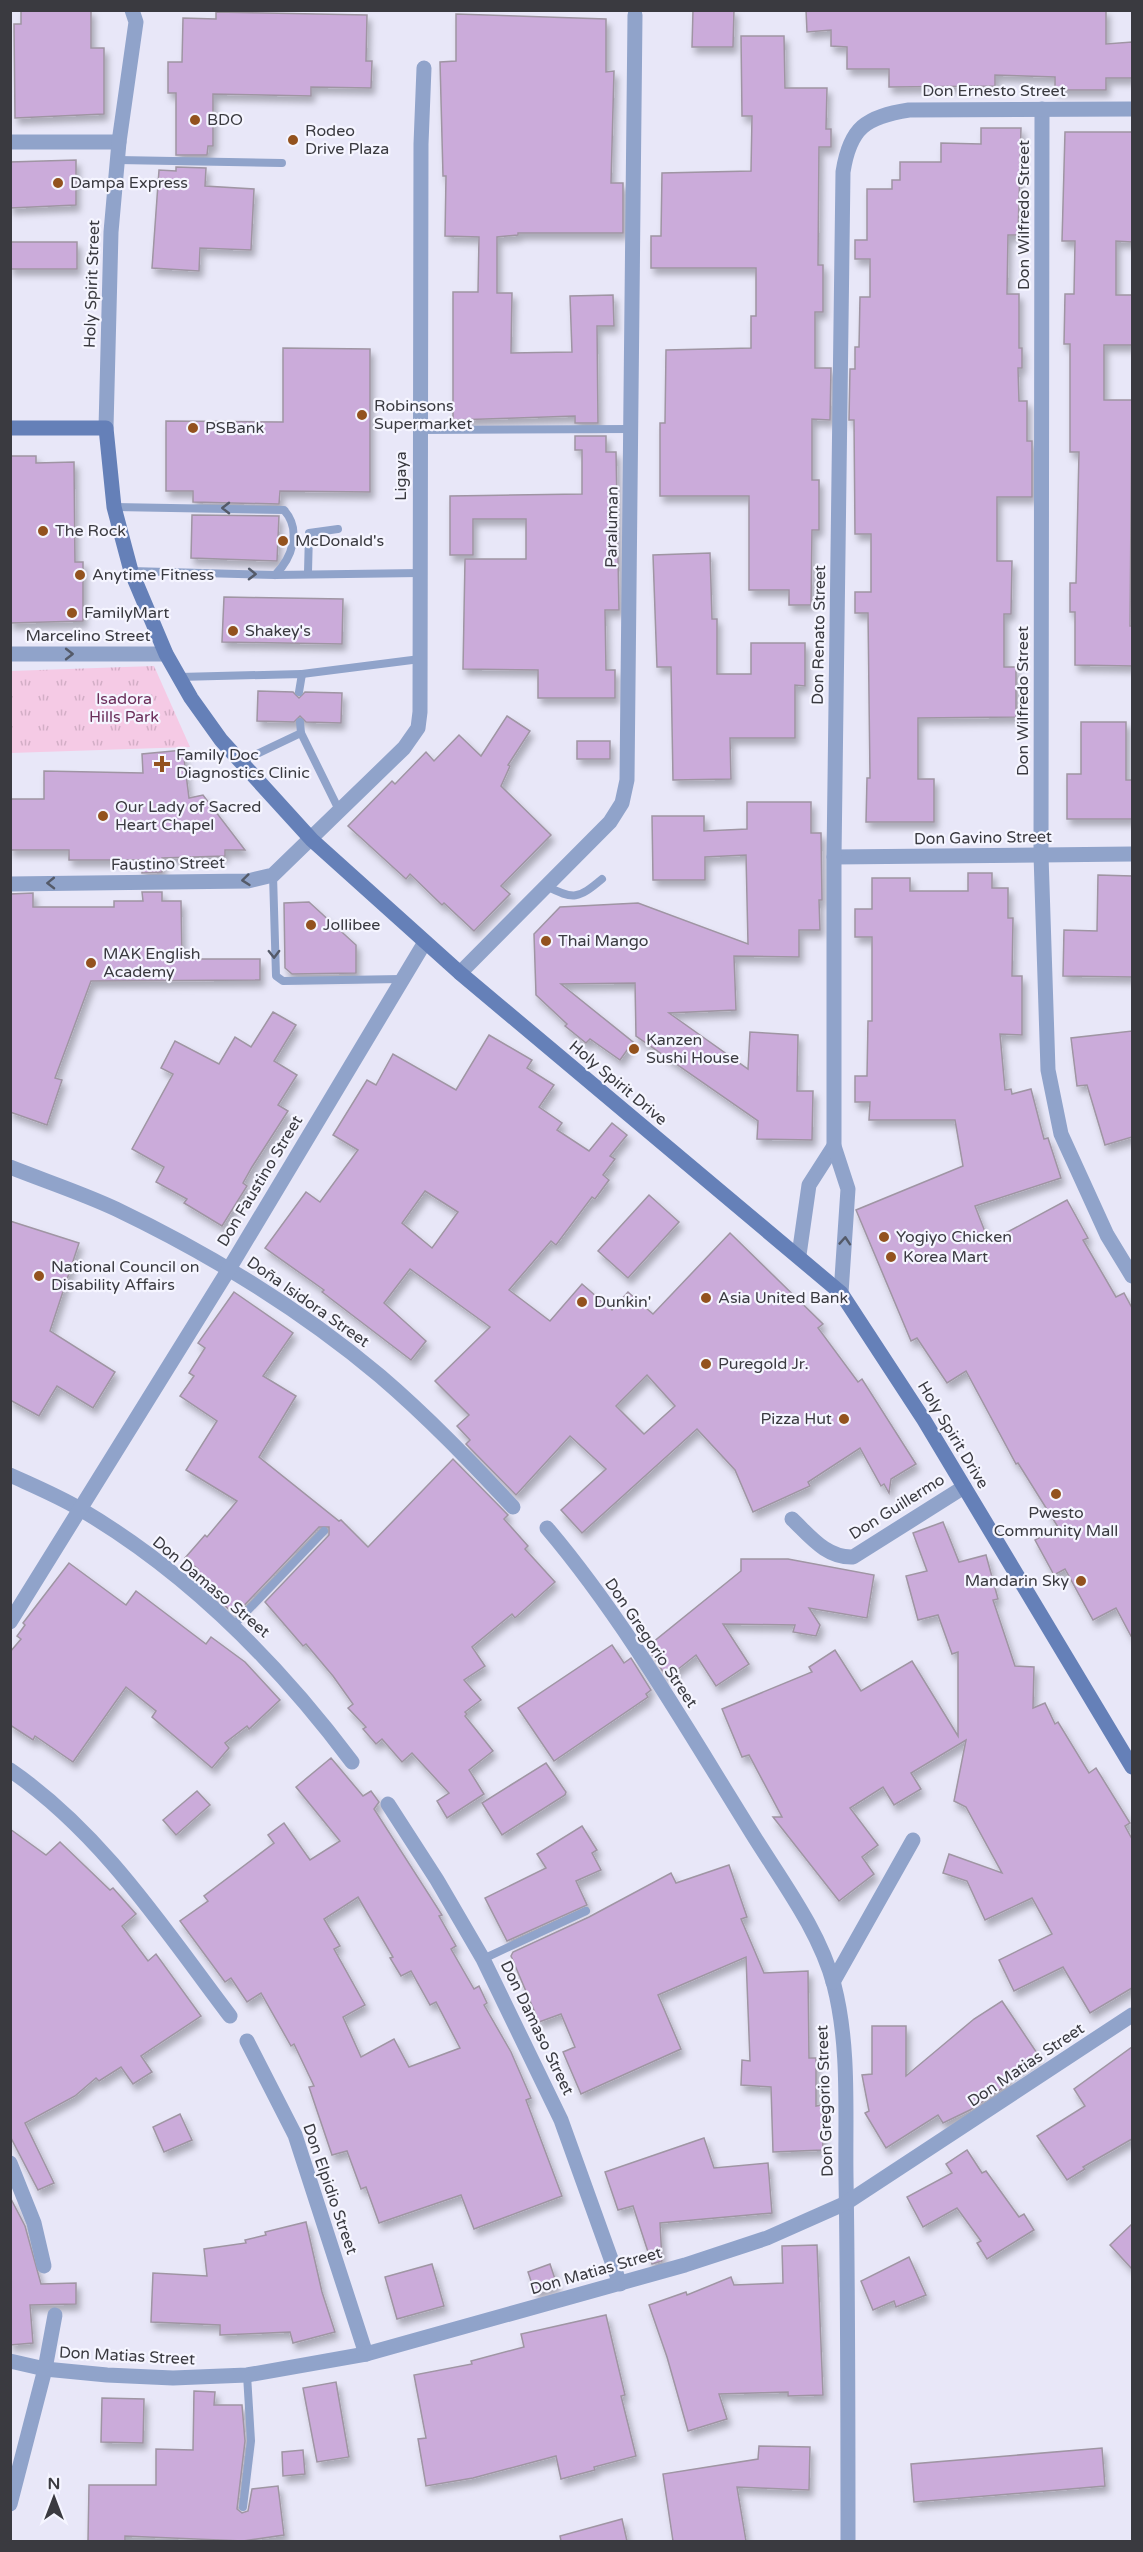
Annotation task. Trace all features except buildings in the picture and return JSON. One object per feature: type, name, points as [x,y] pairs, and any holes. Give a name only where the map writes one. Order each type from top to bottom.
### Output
[{"type":"main road","points":[[10,428],[106,428]]},
{"type":"main road","name":"Holy Spirit Drive","points":[[106,428],[114,507],[131,571],[178,677],[240,762],[312,840],[460,973],[673,1153],[799,1255],[841,1293],[881,1351],[1132,1767]]},
{"type":"street","name":"Holy Spirit Street","points":[[106,428],[111,243],[119,142],[138,14]]},
{"type":"street","name":"Paraluman","points":[[460,973],[610,822],[621,803],[627,780],[635,15]]},
{"type":"street","name":"Ligaya","points":[[312,840],[339,810],[404,748],[418,728],[421,144],[424,68]]},
{"type":"street","name":"Don Wilfredo Street","points":[[1042,109],[1041,855],[1048,1070],[1061,1134],[1107,1234],[1132,1276]]},
{"type":"street","name":"Don Ernesto Street","points":[[860,128],[880,114],[909,110],[1132,109]]},
{"type":"street","name":"Don Renato Street","points":[[841,1293],[848,1189],[834,1146],[834,857],[843,172],[846,148],[860,128]]},
{"type":"street","points":[[10,142],[119,142]]},
{"type":"street","name":"Marcelino Street","points":[[10,654],[166,654]]},
{"type":"street","points":[[273,875],[312,840]]},
{"type":"street","name":"Don Gavino Street","points":[[834,857],[1132,854]]},
{"type":"street","name":"Faustino Street","points":[[10,884],[248,881],[273,875]]},
{"type":"street","name":"Don Faustino Street","points":[[10,1623],[229,1269],[400,980],[425,942]]},
{"type":"street","points":[[799,1255],[809,1185],[834,1146]]},
{"type":"street","name":"Doña Isidora Street","points":[[10,1167],[115,1208],[229,1269],[307,1320],[380,1377],[450,1439],[513,1507]]},
{"type":"street","name":"Don Damaso Street","points":[[10,1475],[80,1509],[160,1563],[234,1625],[316,1714],[352,1762]]},
{"type":"street","name":"Don Guillermo","points":[[792,1519],[827,1551],[839,1557],[853,1557],[964,1487]]},
{"type":"street","name":"Don Gregorio Street","points":[[547,1528],[570,1556],[690,1733],[818,1943],[833,1982],[843,2024],[848,2541]]},
{"type":"street","points":[[10,1770],[36,1787],[113,1862],[230,2016]]},
{"type":"street","name":"Don Damaso Street","points":[[388,1804],[437,1880],[483,1959],[561,2120],[620,2284]]},
{"type":"street","points":[[833,1982],[913,1840]]},
{"type":"street","name":"Don Matias Street","points":[[10,2361],[45,2369],[174,2378],[247,2375],[366,2354],[620,2284],[767,2238],[846,2203],[1132,2015]]},
{"type":"street","name":"Don Elpidio Street","points":[[247,2041],[295,2135],[366,2354]]},
{"type":"street","points":[[10,2163],[34,2223],[44,2266]]},
{"type":"street","points":[[10,2504],[45,2369],[56,2315]]},
{"type":"lane","points":[[118,160],[282,163]]},
{"type":"lane","points":[[420,430],[631,429]]},
{"type":"lane","points":[[114,507],[276,508],[284,510],[290,516],[293,543],[285,564],[275,575]]},
{"type":"lane","points":[[308,572],[309,533],[338,529]]},
{"type":"lane","points":[[131,571],[275,575],[308,572],[420,573]]},
{"type":"lane","points":[[178,677],[302,674],[420,658]]},
{"type":"lane","points":[[299,692],[302,674]]},
{"type":"lane","points":[[300,722],[301,733],[339,810]]},
{"type":"lane","points":[[240,762],[301,733]]},
{"type":"lane","points":[[273,875],[276,976],[283,981],[400,980]]},
{"type":"lane","points":[[546,886],[565,896],[578,896],[602,879]]},
{"type":"lane","points":[[234,1625],[324,1531]]},
{"type":"lane","points":[[483,1959],[586,1911]]},
{"type":"lane","points":[[243,2507],[251,2441],[247,2375]]},
{"type":"green space","name":"Isadora Hills Park","points":[[154,666],[190,747],[11,753],[11,671]]},
{"type":"place","name":"BDO","points":[[195,120]]},
{"type":"place","name":"Rodeo Drive Plaza","points":[[293,140]]},
{"type":"place","name":"Dampa Express","points":[[58,183]]},
{"type":"place","name":"Robinsons Supermarket","points":[[362,415]]},
{"type":"place","name":"PSBank","points":[[193,428]]},
{"type":"place","name":"The Rock","points":[[43,531]]},
{"type":"place","name":"McDonald's","points":[[283,541]]},
{"type":"place","name":"Anytime Fitness","points":[[80,575]]},
{"type":"place","name":"FamilyMart","points":[[72,613]]},
{"type":"place","name":"Shakey's","points":[[233,631]]},
{"type":"place","name":"Family Doc Diagnostics Clinic","points":[[162,764]]},
{"type":"place","name":"Our Lady of Sacred Heart Chapel","points":[[103,816]]},
{"type":"place","name":"Jollibee","points":[[311,925]]},
{"type":"place","name":"Thai Mango","points":[[546,941]]},
{"type":"place","name":"MAK English Academy","points":[[91,963]]},
{"type":"place","name":"Kanzen Sushi House","points":[[634,1049]]},
{"type":"place","name":"Yogiyo Chicken","points":[[884,1237]]},
{"type":"place","name":"Korea Mart","points":[[891,1257]]},
{"type":"place","name":"National Council on Disability Affairs","points":[[39,1276]]},
{"type":"place","name":"Asia United Bank","points":[[706,1298]]},
{"type":"place","name":"Dunkin'","points":[[582,1302]]},
{"type":"place","name":"Puregold Jr.","points":[[706,1364]]},
{"type":"place","name":"Pizza Hut","points":[[844,1419]]},
{"type":"place","name":"Pwesto Community Mall","points":[[1056,1494]]},
{"type":"place","name":"Mandarin Sky","points":[[1081,1581]]}]
